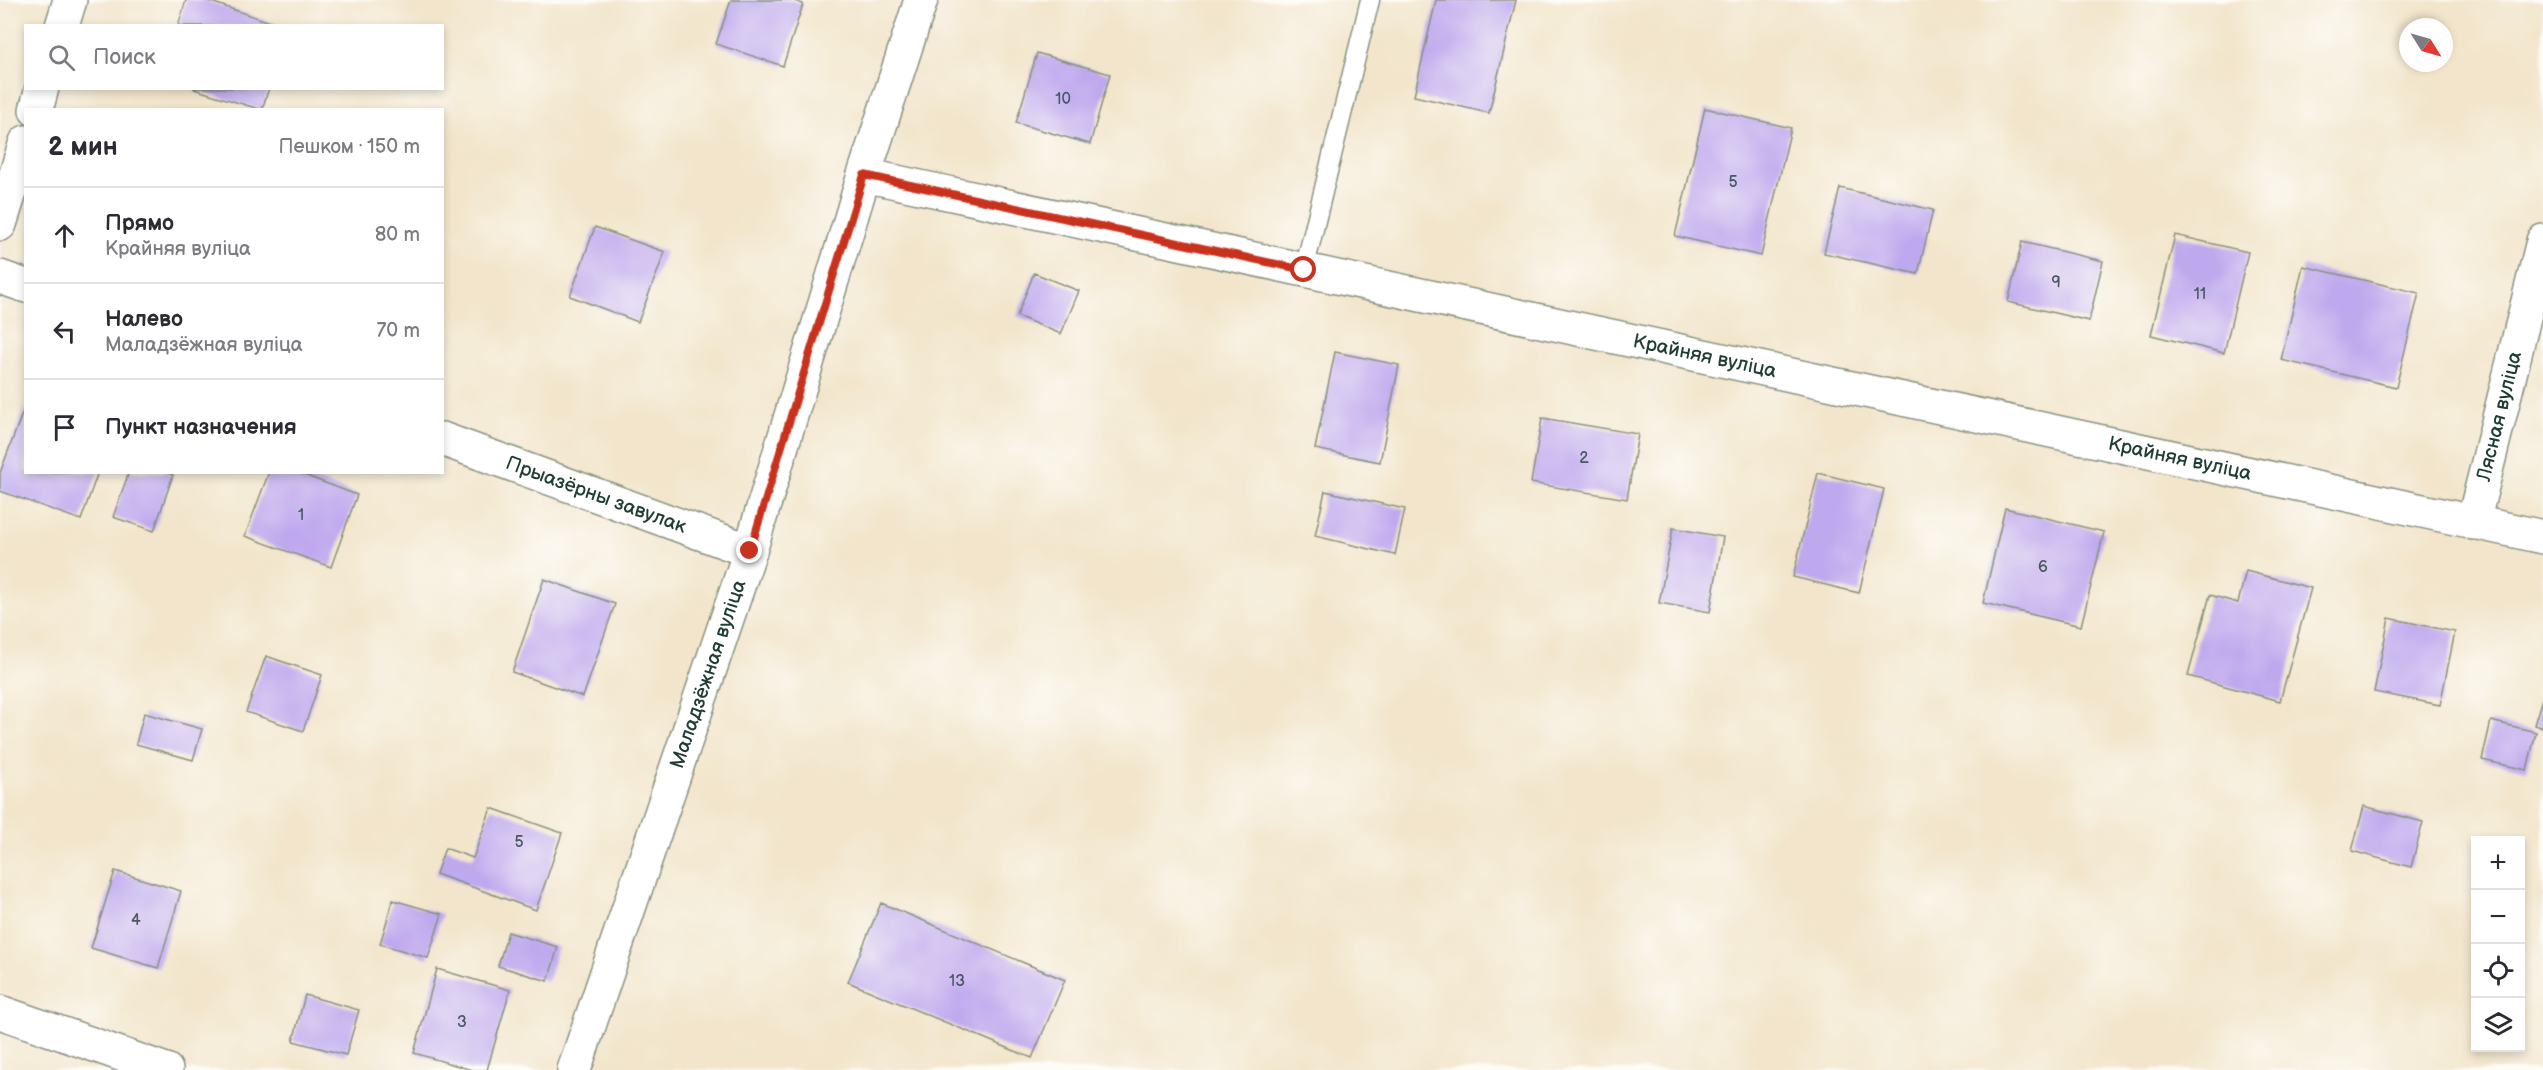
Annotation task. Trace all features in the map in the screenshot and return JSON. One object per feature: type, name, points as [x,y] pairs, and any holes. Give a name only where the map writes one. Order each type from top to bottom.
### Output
[{"type":"street","points":[[63,24],[70,0]]},
{"type":"street","name":"Маладзёжная вуліца","points":[[574,1070],[750,551],[864,175],[921,0]]},
{"type":"street","points":[[37,108],[41,90]]},
{"type":"street","points":[[0,224],[24,148]]},
{"type":"street","name":"Крайняя вуліца","points":[[864,175],[2543,537]]},
{"type":"street","name":"Лясная вуліца","points":[[2473,523],[2543,241]]},
{"type":"street","points":[[0,277],[24,285]]},
{"type":"street","name":"Прыазёрны завулак","points":[[444,440],[750,551]]},
{"type":"street","points":[[0,1012],[166,1070]]},
{"type":"lane","points":[[1304,270],[1370,0]]},
{"type":"building","points":[[186,0],[205,0],[276,24],[179,24]]},
{"type":"building","points":[[731,0],[792,0],[803,4],[783,66],[716,44]]},
{"type":"building","points":[[1436,0],[1516,0],[1489,113],[1414,96]]},
{"type":"building","points":[[1037,53],[1110,74],[1090,144],[1016,123]]},
{"type":"building","points":[[197,90],[268,90],[263,108],[256,108]]},
{"type":"building","points":[[1705,108],[1791,128],[1761,256],[1675,236]]},
{"type":"building","points":[[1840,188],[1933,210],[1918,274],[1824,253]]},
{"type":"building","points":[[595,227],[665,252],[638,322],[570,296]]},
{"type":"building","points":[[2175,235],[2248,252],[2224,353],[2151,335]]},
{"type":"building","points":[[2022,242],[2103,261],[2089,321],[2008,302]]},
{"type":"building","points":[[2303,266],[2419,293],[2396,387],[2281,360]]},
{"type":"building","points":[[1034,273],[1079,291],[1061,334],[1017,316]]},
{"type":"building","points":[[1335,352],[1399,365],[1380,462],[1315,449]]},
{"type":"building","points":[[24,409],[24,474],[97,474],[81,520],[0,491],[0,473]]},
{"type":"building","points":[[1542,418],[1638,434],[1627,499],[1531,483]]},
{"type":"building","points":[[1818,473],[1884,489],[1859,593],[1793,577]]},
{"type":"building","points":[[128,474],[173,475],[154,531],[113,517]]},
{"type":"building","points":[[268,474],[301,474],[357,495],[331,567],[245,536]]},
{"type":"building","points":[[1325,491],[1405,509],[1395,555],[1315,536]]},
{"type":"building","points":[[2005,508],[2104,532],[2081,626],[1983,603]]},
{"type":"building","points":[[1673,528],[1723,537],[1710,612],[1659,603]]},
{"type":"building","points":[[2246,571],[2311,588],[2280,701],[2188,676],[2210,595],[2238,603]]},
{"type":"building","points":[[544,579],[615,604],[583,697],[512,672]]},
{"type":"building","points":[[2389,618],[2455,632],[2440,705],[2374,692]]},
{"type":"building","points":[[266,656],[322,675],[303,731],[246,712]]},
{"type":"building","points":[[2543,699],[2543,728],[2534,725]]},
{"type":"building","points":[[144,713],[202,729],[193,760],[136,744]]},
{"type":"building","points":[[2491,721],[2536,732],[2527,770],[2482,760]]},
{"type":"building","points":[[2364,806],[2423,822],[2411,867],[2352,851]]},
{"type":"building","points":[[491,808],[562,833],[536,910],[436,874],[445,848],[473,858]]},
{"type":"building","points":[[115,871],[181,891],[158,968],[91,948]]},
{"type":"building","points":[[393,900],[442,914],[428,958],[380,944]]},
{"type":"building","points":[[881,903],[1065,980],[1032,1058],[848,982]]},
{"type":"building","points":[[508,932],[558,947],[548,981],[498,966]]},
{"type":"building","points":[[437,969],[510,990],[487,1070],[472,1070],[414,1053]]},
{"type":"building","points":[[305,995],[359,1010],[346,1055],[293,1041]]},
{"type":"route","points":[[750,551],[864,175],[1304,270]]}]
